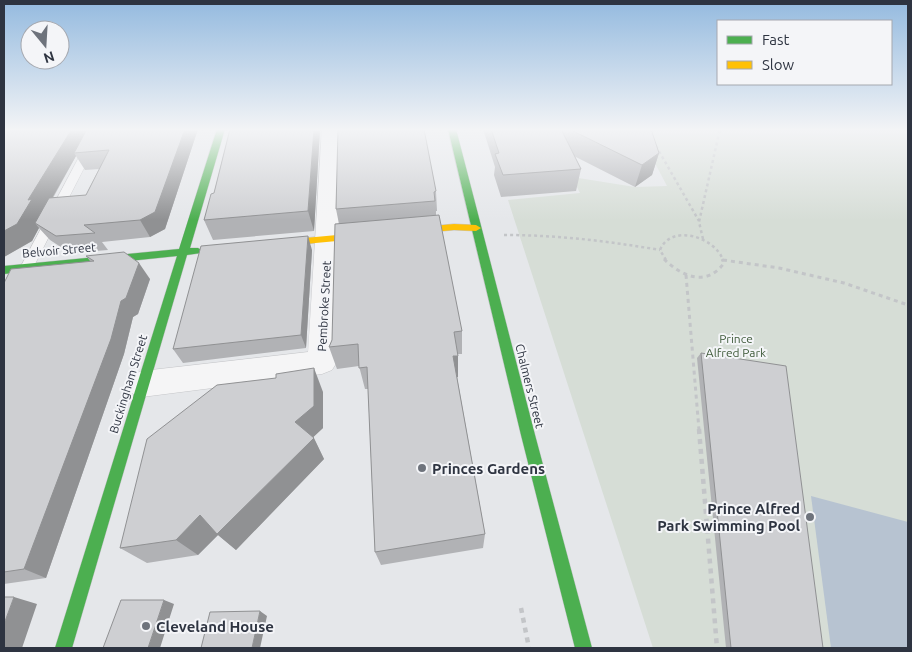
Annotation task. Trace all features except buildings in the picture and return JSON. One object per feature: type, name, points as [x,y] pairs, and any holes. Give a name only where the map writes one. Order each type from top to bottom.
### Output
[{"type":"street","name":"Buckingham Street","points":[[63,648],[211,159]]},
{"type":"street","name":"Pembroke Street","points":[[142,384],[322,362],[331,159]]},
{"type":"street","name":"Chalmers Street","points":[[459,159],[584,648]]},
{"type":"street","points":[[259,246],[448,228],[476,228]]},
{"type":"street","name":"Belvoir Street","points":[[4,270],[211,250]]},
{"type":"lane","points":[[4,312],[83,159]]},
{"type":"path","points":[[664,159],[699,222],[703,239]]},
{"type":"path","points":[[699,222],[713,159]]},
{"type":"path","points":[[476,228],[508,236],[547,235],[595,239],[660,250]]},
{"type":"path","points":[[683,235],[703,239],[719,250],[723,260],[722,269],[716,274],[708,276],[686,275],[667,264],[660,250],[662,244],[667,239],[674,236],[683,235]]},
{"type":"path","points":[[723,260],[779,268],[844,283],[908,305]]},
{"type":"path","points":[[686,275],[717,648]]},
{"type":"path","points":[[521,608],[529,648]]},
{"type":"green space","name":"Prince Alfred Park","points":[[653,159],[908,159],[908,648],[653,648],[508,200],[580,193],[572,177],[635,187],[667,186]]},
{"type":"water","points":[[811,496],[908,522],[908,648],[831,648]]},
{"type":"traffic: fast","points":[[63,648],[212,159]]},
{"type":"traffic: fast","points":[[460,159],[528,435],[584,648]]},
{"type":"traffic: fast","points":[[4,270],[198,251]]},
{"type":"traffic: slow","points":[[273,244],[454,227],[476,228]]},
{"type":"place","name":"Princes Gardens","points":[[422,468]]},
{"type":"place","name":"Prince Alfred Park Swimming Pool","points":[[810,517]]},
{"type":"place","name":"Cleveland House","points":[[146,626]]}]
